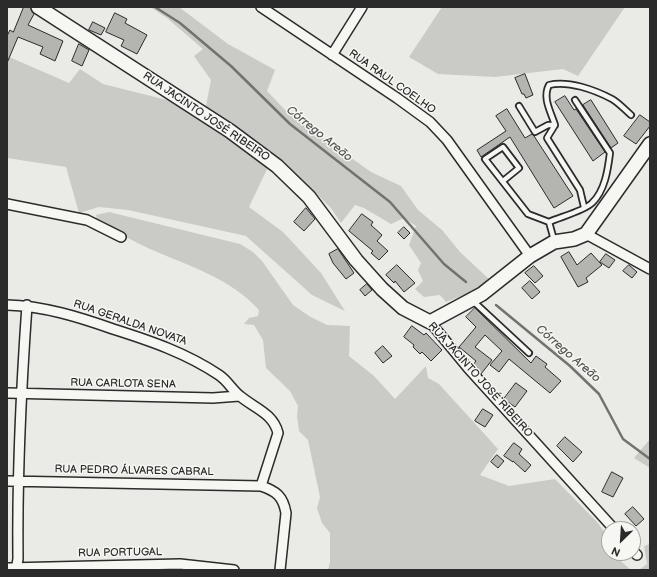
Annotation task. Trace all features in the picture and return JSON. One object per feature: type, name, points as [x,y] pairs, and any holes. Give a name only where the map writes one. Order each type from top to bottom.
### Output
[{"type":"street","name":"RUA JACINTO JOSÉ RIBEIRO","points":[[38,7],[230,131],[277,166],[309,197],[356,260],[382,289],[403,308],[430,322],[468,368],[607,521]]},
{"type":"street","name":"RUA RAUL COELHO","points":[[261,7],[418,113],[447,140],[530,256]]},
{"type":"street","points":[[332,55],[362,7]]},
{"type":"street","points":[[430,322],[482,294],[530,256],[554,242],[574,239],[586,234],[650,144]]},
{"type":"street","points":[[7,204],[87,220],[121,237]]},
{"type":"street","points":[[586,234],[650,269]]},
{"type":"street","name":"RUA GERALDA NOVATA","points":[[7,305],[28,305],[75,316],[185,354],[220,376],[229,383],[239,396],[265,412],[277,428],[278,438],[261,486]]},
{"type":"street","points":[[13,568],[18,559],[17,481],[20,394],[28,305]]},
{"type":"street","name":"RUA CARLOTA SENA","points":[[7,393],[213,398],[239,396]]},
{"type":"street","name":"RUA PEDRO ÁLVARES CABRAL","points":[[7,481],[261,486]]},
{"type":"street","points":[[261,486],[281,496],[285,507],[286,512],[280,570]]},
{"type":"street","name":"RUA PORTUGAL","points":[[13,568],[180,564],[234,570]]},
{"type":"lane","points":[[555,125],[547,101],[546,91],[549,85],[558,82],[596,91],[613,100],[631,115]]},
{"type":"lane","points":[[503,180],[519,168],[503,147],[485,159],[503,180],[528,214],[549,222],[592,203],[599,193],[608,170],[610,153],[575,100]]},
{"type":"lane","points":[[518,106],[535,132],[548,125],[555,125]]},
{"type":"lane","points":[[555,125],[547,138],[580,190],[584,207]]},
{"type":"lane","points":[[549,222],[554,242]]},
{"type":"lane","points":[[472,300],[529,353]]},
{"type":"shaded area","points":[[150,7],[179,7],[228,44],[275,70],[267,91],[288,113],[371,172],[401,186],[418,210],[442,230],[460,252],[490,280],[474,291],[446,302],[440,295],[424,297],[415,289],[423,281],[418,270],[421,263],[409,245],[416,226],[404,218],[391,224],[364,208],[355,205],[341,223],[331,208],[283,161],[205,111],[211,80],[194,56],[203,49],[167,18]]},
{"type":"shaded area","points":[[442,7],[625,7],[578,76],[563,69],[495,77],[438,74],[409,57]]},
{"type":"shaded area","points":[[7,56],[69,83],[80,69],[103,84],[175,102],[269,165],[249,207],[283,232],[321,273],[345,311],[312,295],[246,236],[128,210],[99,207],[79,213],[66,167],[7,158]]},
{"type":"shaded area","points":[[109,212],[240,244],[253,252],[262,261],[293,305],[309,316],[327,325],[350,326],[349,356],[374,376],[395,399],[426,366],[428,378],[439,384],[498,449],[480,475],[509,486],[555,479],[601,527],[601,561],[621,561],[631,570],[328,570],[330,562],[330,533],[322,523],[317,508],[320,497],[308,440],[299,431],[297,416],[298,406],[290,391],[266,368],[263,340],[254,325],[244,324],[249,318],[258,316],[259,310],[248,299],[222,281],[194,267],[150,249],[98,223],[96,215]]},
{"type":"shaded area","points":[[650,439],[650,468],[634,458]]},
{"type":"shaded area","points":[[650,544],[650,570],[639,570],[647,564],[644,546]]},
{"type":"building","points":[[24,7],[30,7],[34,14],[28,25],[63,41],[55,61],[40,54],[43,47],[18,37],[7,63],[7,36],[10,30],[13,32]]},
{"type":"building","points":[[115,13],[127,19],[125,23],[147,35],[137,54],[121,46],[124,40],[106,32]]},
{"type":"building","points":[[93,22],[105,28],[101,35],[89,30]]},
{"type":"building","points":[[79,44],[89,50],[82,66],[72,61]]},
{"type":"building","points":[[525,74],[533,95],[526,98],[524,94],[522,94],[515,78]]},
{"type":"building","points":[[565,96],[574,110],[576,109],[605,152],[593,161],[555,102]]},
{"type":"building","points":[[591,100],[618,143],[611,148],[583,105]]},
{"type":"building","points":[[507,109],[525,138],[532,134],[534,136],[573,196],[554,208],[510,137],[481,157],[477,150],[506,131],[496,116]]},
{"type":"building","points":[[640,115],[650,122],[650,126],[636,144],[624,136]]},
{"type":"building","points":[[306,208],[315,219],[304,231],[294,222]]},
{"type":"building","points":[[362,214],[373,222],[371,225],[382,235],[377,241],[388,251],[379,260],[371,253],[373,251],[349,231]]},
{"type":"building","points":[[404,227],[410,233],[404,239],[398,233]]},
{"type":"building","points":[[338,249],[354,273],[346,279],[333,263],[329,254]]},
{"type":"building","points":[[569,252],[577,265],[591,253],[602,265],[586,278],[588,282],[578,287],[561,257]]},
{"type":"building","points":[[606,254],[615,260],[609,268],[600,262]]},
{"type":"building","points":[[397,265],[415,283],[404,292],[395,281],[394,283],[386,275]]},
{"type":"building","points":[[629,265],[637,272],[632,278],[623,271]]},
{"type":"building","points":[[534,266],[543,276],[535,283],[525,273]]},
{"type":"building","points":[[530,281],[540,292],[532,299],[522,288]]},
{"type":"building","points":[[367,284],[372,290],[365,296],[360,290]]},
{"type":"building","points":[[475,308],[531,363],[536,356],[547,364],[545,367],[561,381],[550,393],[509,359],[499,372],[490,365],[502,351],[485,335],[475,347],[492,360],[481,374],[473,365],[476,361],[459,347],[476,327],[466,317]]},
{"type":"building","points":[[412,326],[424,335],[426,333],[442,350],[431,361],[422,352],[420,354],[413,347],[414,345],[404,337]]},
{"type":"building","points":[[383,346],[392,356],[383,363],[375,353]]},
{"type":"building","points":[[516,383],[527,391],[515,407],[504,399]]},
{"type":"building","points":[[483,409],[493,415],[485,427],[475,421]]},
{"type":"building","points":[[565,437],[582,452],[573,462],[557,446]]},
{"type":"building","points":[[514,443],[522,449],[519,454],[531,465],[525,472],[513,461],[504,456]]},
{"type":"building","points":[[497,455],[504,461],[498,468],[491,462]]},
{"type":"building","points":[[612,472],[623,478],[613,497],[602,492]]},
{"type":"building","points":[[633,507],[644,519],[641,522],[631,521],[625,514]]},
{"type":"waterway","name":"Córrego Areão","points":[[155,7],[180,23],[231,66],[290,124],[390,202],[444,264],[466,282]]},
{"type":"waterway","name":"Córrego Areão","points":[[496,305],[570,366],[599,394],[623,439],[650,459]]}]
